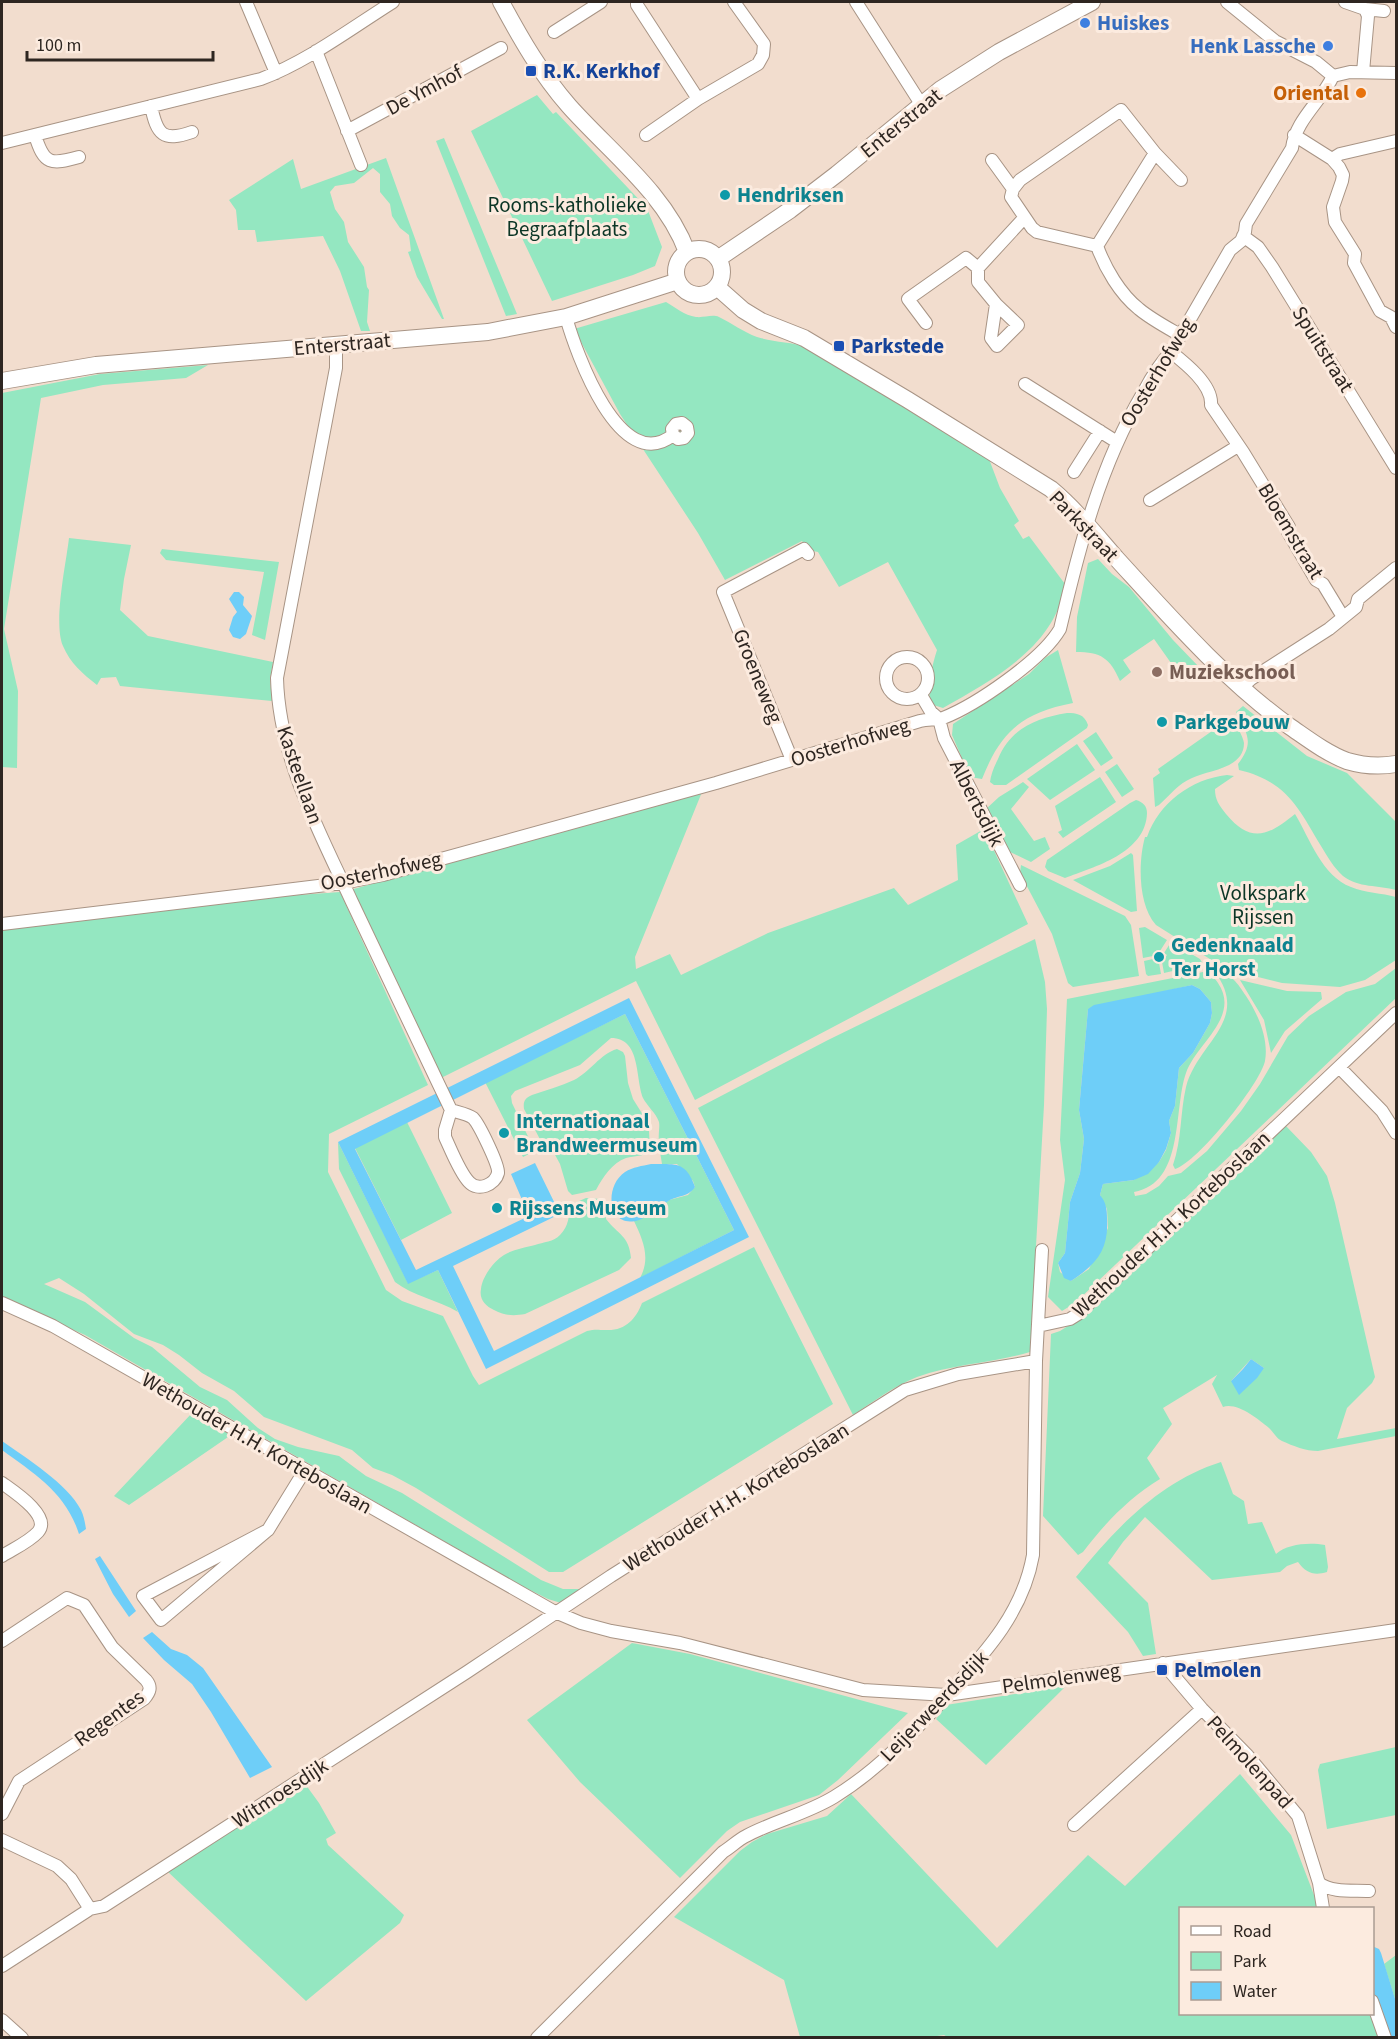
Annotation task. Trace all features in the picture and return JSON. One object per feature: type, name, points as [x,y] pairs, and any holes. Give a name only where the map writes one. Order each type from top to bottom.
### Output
[{"type":"main road","points":[[501,2],[549,82],[657,199],[674,224],[687,252]]},
{"type":"main road","name":"Enterstraat","points":[[719,258],[809,195],[921,104],[999,52],[1092,2]]},
{"type":"main road","points":[[704,249],[719,258],[723,273],[717,287],[711,292],[696,295],[682,288],[676,273],[677,265],[687,252],[704,249]]},
{"type":"main road","name":"Enterstraat","points":[[2,381],[96,365],[488,332],[566,317],[678,281]]},
{"type":"main road","name":"Parkstraat","points":[[717,287],[743,310],[761,321],[804,338],[1051,489],[1068,503],[1133,576],[1241,688],[1263,707],[1330,754],[1363,765],[1396,764]]},
{"type":"street","points":[[246,2],[276,73]]},
{"type":"street","points":[[2,143],[238,85],[276,73],[316,51],[393,2]]},
{"type":"street","points":[[554,32],[601,2]]},
{"type":"street","points":[[637,2],[698,99]]},
{"type":"street","points":[[645,135],[698,99],[758,63],[764,55],[764,44],[734,2]]},
{"type":"street","points":[[856,2],[921,104]]},
{"type":"street","points":[[1227,2],[1275,41],[1316,62],[1333,76],[1350,72],[1396,73]]},
{"type":"street","points":[[1345,2],[1365,9],[1384,10]]},
{"type":"street","points":[[1363,72],[1368,16],[1365,9]]},
{"type":"street","name":"De Ymhof","points":[[347,131],[501,48]]},
{"type":"street","points":[[316,51],[361,165]]},
{"type":"street","name":"Oosterhofweg","points":[[2,924],[344,883],[417,866],[792,760],[920,721],[939,719],[974,701],[1035,658],[1055,637],[1087,524],[1123,426],[1162,361],[1171,352],[1230,250],[1243,237],[1246,224],[1292,148],[1294,135],[1307,112],[1327,89],[1333,76]]},
{"type":"street","points":[[151,106],[155,125],[165,135],[174,138],[192,132]]},
{"type":"street","points":[[1097,246],[1037,232],[1024,218],[1011,197],[1013,189],[1020,180],[1121,110],[1155,153],[1181,180]]},
{"type":"street","points":[[35,135],[40,152],[49,160],[58,163],[79,157]]},
{"type":"street","points":[[1294,135],[1332,159],[1342,175],[1333,207],[1335,222],[1355,254],[1354,263],[1380,310],[1391,318],[1396,327]]},
{"type":"street","points":[[1332,159],[1340,154],[1396,141]]},
{"type":"street","points":[[1097,246],[1155,153]]},
{"type":"street","points":[[992,160],[1013,189]]},
{"type":"street","points":[[996,304],[978,282],[978,268],[1024,218]]},
{"type":"street","name":"Spuitstraat","points":[[1243,237],[1258,247],[1272,267],[1396,468]]},
{"type":"street","points":[[1097,246],[1101,258],[1128,300],[1141,311],[1180,335]]},
{"type":"street","points":[[926,323],[908,299],[966,258],[978,268]]},
{"type":"street","points":[[566,317],[575,348],[588,379],[617,424],[637,441],[648,444],[660,444],[673,435]]},
{"type":"street","name":"Kasteellaan","points":[[336,344],[336,368],[277,678],[281,722],[290,756],[308,805],[441,1090],[452,1110],[472,1118],[496,1161],[498,1172],[488,1185],[479,1188],[467,1181],[445,1137],[452,1110]]},
{"type":"street","name":"Bloemstraat","points":[[1171,352],[1194,370],[1212,398],[1211,405],[1243,452],[1288,527],[1288,532],[1316,580],[1323,584],[1343,617]]},
{"type":"street","points":[[1025,384],[1117,442]]},
{"type":"street","points":[[1074,472],[1100,431]]},
{"type":"street","points":[[1150,500],[1238,446]]},
{"type":"street","name":"Groeneweg","points":[[792,760],[723,592],[804,549],[808,554]]},
{"type":"street","points":[[1241,688],[1251,679],[1329,629],[1356,607],[1358,599],[1396,568]]},
{"type":"street","name":"Albertsdijk","points":[[921,695],[931,712],[939,719],[944,738],[1020,885]]},
{"type":"street","name":"Wethouder H.H. Korteboslaan","points":[[1038,1326],[1070,1319],[1078,1314],[1396,1013]]},
{"type":"street","points":[[1339,1067],[1382,1111],[1396,1133]]},
{"type":"street","points":[[1036,1361],[1042,1250]]},
{"type":"street","name":"Wethouder H.H. Korteboslaan","points":[[2,1303],[52,1326],[555,1612],[905,1390],[958,1374],[1036,1361]]},
{"type":"street","name":"Leijerweerdsdijk","points":[[537,2037],[723,1852],[744,1837],[833,1798],[885,1758],[920,1726],[1002,1632],[1030,1572],[1034,1534],[1036,1361]]},
{"type":"street","points":[[268,1530],[143,1596],[161,1620],[268,1530],[305,1470]]},
{"type":"street","points":[[2,1483],[30,1506],[42,1521],[37,1533],[2,1556]]},
{"type":"street","name":"Regentes","points":[[2,1641],[67,1598],[84,1605],[112,1647],[146,1680],[150,1689],[144,1699],[19,1781],[2,1814]]},
{"type":"street","name":"Pelmolenweg","points":[[555,1612],[581,1623],[611,1631],[680,1643],[863,1690],[947,1695],[1396,1630]]},
{"type":"street","name":"Witmoesdijk","points":[[2,1966],[90,1909],[104,1906],[467,1672],[555,1612]]},
{"type":"street","name":"Pelmolenpad","points":[[1163,1663],[1202,1710],[1248,1756],[1298,1816],[1319,1883],[1323,1907]]},
{"type":"street","name":"Pelmolenpad","points":[[1074,1825],[1202,1710]]},
{"type":"street","points":[[2,1840],[57,1866],[71,1879],[90,1909]]},
{"type":"street","points":[[1319,1883],[1324,1887],[1335,1889],[1369,1891]]},
{"type":"street","points":[[1374,2007],[1385,2037]]},
{"type":"street","points":[[2,2020],[22,2037]]},
{"type":"green space","name":"Rooms-katholieke Begraafplaats","points":[[537,95],[647,208],[662,247],[655,266],[552,301],[471,131]]},
{"type":"green space","points":[[444,138],[517,314],[506,316],[436,141]]},
{"type":"green space","points":[[386,158],[444,319],[417,277],[408,252],[411,251],[409,235],[400,228],[392,216],[390,204],[380,192],[380,174],[373,168],[354,183],[335,186],[330,192],[335,209],[344,222],[348,242],[364,267],[369,290],[367,322],[370,331],[361,331],[340,271],[323,236],[257,242],[255,230],[238,230],[236,210],[229,200],[293,159],[301,189]]},
{"type":"green space","points":[[666,302],[692,316],[719,317],[757,337],[808,347],[989,459],[1000,488],[1019,521],[1014,525],[1023,539],[1029,536],[1065,584],[1059,606],[1049,626],[1035,644],[1001,673],[943,708],[930,704],[930,677],[937,650],[888,562],[839,587],[818,552],[808,550],[802,541],[725,580],[698,533],[620,414],[574,329]]},
{"type":"green space","points":[[208,365],[186,378],[103,385],[41,398],[4,629],[18,691],[17,768],[2,767],[2,393],[100,374]]},
{"type":"green space","points":[[69,538],[131,545],[120,610],[148,636],[273,662],[270,679],[272,701],[120,686],[116,677],[101,678],[97,685],[92,681],[69,658],[60,636],[60,609]]},
{"type":"green space","points":[[162,549],[279,562],[265,640],[252,635],[264,572],[166,560],[160,553]]},
{"type":"green space","points":[[1098,559],[1129,587],[1173,640],[1200,668],[1183,680],[1154,639],[1123,660],[1131,672],[1120,681],[1104,658],[1092,653],[1076,652],[1077,617],[1088,563]]},
{"type":"green space","points":[[1058,650],[1073,703],[1040,712],[1027,719],[1006,736],[997,748],[982,779],[970,777],[952,735],[953,724],[1029,674],[1045,658]]},
{"type":"green space","points":[[1243,706],[1307,756],[1347,773],[1396,822],[1396,890],[1355,883],[1343,876],[1331,862],[1305,819],[1289,798],[1268,781],[1239,770],[1238,764],[1248,744],[1246,732],[1236,712]]},
{"type":"green space","points":[[1067,713],[1082,716],[1088,725],[1087,728],[1006,785],[994,785],[990,782],[994,768],[1009,740],[1035,722]]},
{"type":"green space","points":[[1232,717],[1244,743],[1238,758],[1224,767],[1187,780],[1155,807],[1153,778],[1160,773],[1158,769]]},
{"type":"green space","points":[[1096,732],[1113,758],[1101,766],[1083,741]]},
{"type":"green space","points":[[1077,744],[1095,770],[1050,800],[1027,779]]},
{"type":"green space","points":[[1117,764],[1134,789],[1122,797],[1105,772]]},
{"type":"green space","name":"Volkspark Rijssen","points":[[1227,775],[1234,776],[1215,789],[1219,805],[1235,824],[1244,830],[1260,834],[1276,828],[1295,814],[1324,866],[1341,882],[1356,889],[1396,897],[1396,960],[1365,980],[1340,987],[1282,983],[1234,971],[1213,961],[1156,925],[1146,906],[1141,883],[1141,858],[1145,837],[1168,803],[1178,795],[1201,782]]},
{"type":"green space","points":[[1100,777],[1116,802],[1063,838],[1058,832],[1062,830],[1055,806]]},
{"type":"green space","points":[[1023,782],[1029,787],[1011,809],[1034,841],[1045,837],[1050,849],[1031,862],[1008,851],[986,809],[999,797]]},
{"type":"green space","points":[[702,792],[635,957],[636,969],[670,954],[681,975],[768,933],[894,888],[908,905],[958,880],[956,845],[984,829],[1028,924],[695,1100],[636,981],[441,1078],[350,890]]},
{"type":"green space","points":[[1136,800],[1144,805],[1147,813],[1144,827],[1138,838],[1128,848],[1103,863],[1065,878],[1048,871],[1045,867],[1047,860]]},
{"type":"green space","points":[[1131,853],[1137,911],[1131,912],[1073,880],[1110,866]]},
{"type":"green space","points":[[1021,865],[1125,916],[1131,925],[1139,976],[1073,987],[1068,983],[1052,934],[1020,873]]},
{"type":"green space","points":[[340,892],[428,1085],[329,1134],[328,1172],[386,1290],[402,1301],[443,1316],[479,1385],[587,1331],[613,1330],[624,1326],[637,1314],[642,1303],[754,1247],[833,1404],[563,1572],[549,1572],[416,1488],[373,1468],[352,1450],[264,1417],[234,1391],[202,1373],[163,1345],[134,1334],[84,1294],[59,1278],[44,1284],[85,1302],[134,1338],[152,1347],[200,1387],[227,1400],[258,1428],[275,1439],[298,1447],[339,1456],[366,1476],[402,1493],[541,1580],[563,1589],[581,1589],[561,1603],[522,1586],[85,1335],[2,1298],[2,926],[149,906]]},
{"type":"green space","points":[[1145,927],[1167,940],[1160,951],[1157,950],[1153,956],[1143,958],[1139,928]]},
{"type":"green space","points":[[1035,939],[1045,982],[1047,1009],[1030,1352],[917,1377],[853,1415],[698,1108],[828,1040]]},
{"type":"green space","points":[[1171,942],[1200,959],[1203,964],[1164,973],[1162,962],[1167,955],[1164,953]]},
{"type":"green space","points":[[1153,959],[1159,963],[1161,974],[1148,976],[1144,961]]},
{"type":"green space","points":[[1396,968],[1396,998],[1075,1303],[1062,1311],[1048,1297],[1065,1180],[1060,1140],[1067,999],[1203,972],[1215,979],[1224,995],[1221,1019],[1186,1073],[1169,1160],[1162,1175],[1150,1186],[1134,1192],[1135,1196],[1146,1194],[1159,1186],[1168,1176],[1181,1173],[1207,1151],[1241,1111],[1288,1036],[1309,1016],[1346,992],[1375,984]],"holes":[[[1192,985],[1200,989],[1211,1002],[1210,1023],[1193,1053],[1179,1068],[1175,1106],[1169,1121],[1171,1133],[1166,1150],[1159,1162],[1134,1180],[1103,1184],[1100,1195],[1107,1209],[1108,1228],[1089,1269],[1071,1281],[1060,1272],[1058,1263],[1065,1253],[1070,1202],[1080,1173],[1084,1139],[1079,1110],[1088,1009]]]},
{"type":"green space","points":[[1215,972],[1225,974],[1234,980],[1250,1003],[1264,1036],[1265,1061],[1252,1087],[1227,1121],[1198,1152],[1175,1169],[1173,1165],[1178,1146],[1186,1087],[1192,1071],[1225,1018],[1227,1004],[1225,989]]},
{"type":"green space","points":[[1240,980],[1287,991],[1321,992],[1322,999],[1285,1031],[1271,1053],[1264,1020]]},
{"type":"green space","points":[[625,1014],[734,1230],[640,1278],[645,1256],[643,1242],[634,1221],[651,1214],[669,1200],[688,1195],[695,1187],[693,1181],[677,1164],[662,1164],[659,1122],[643,1098],[635,1060],[628,1044],[611,1038],[580,1065],[515,1091],[511,1096],[512,1103],[535,1151],[523,1157],[485,1082]]},
{"type":"green space","points":[[617,1049],[625,1056],[628,1083],[633,1099],[649,1131],[650,1152],[616,1163],[596,1190],[572,1195],[568,1191],[560,1164],[554,1153],[543,1145],[524,1109],[524,1102],[532,1095],[574,1080],[605,1055]]},
{"type":"green space","points":[[407,1122],[452,1213],[401,1240],[355,1148]]},
{"type":"green space","points":[[1285,1125],[1311,1152],[1327,1176],[1375,1377],[1347,1408],[1337,1439],[1396,1428],[1396,1436],[1318,1451],[1295,1446],[1280,1440],[1269,1428],[1247,1412],[1235,1407],[1223,1407],[1212,1384],[1217,1375],[1163,1408],[1172,1424],[1147,1458],[1160,1479],[1118,1512],[1078,1555],[1043,1516],[1051,1334],[1079,1319]],"holes":[[[1251,1359],[1264,1368],[1231,1381]]]},
{"type":"green space","points":[[338,1142],[408,1283],[438,1270],[458,1312],[395,1282],[339,1169]]},
{"type":"green space","points":[[586,1198],[601,1199],[605,1203],[606,1219],[628,1244],[631,1258],[619,1270],[525,1314],[506,1314],[485,1304],[481,1296],[482,1284],[496,1261],[511,1252],[558,1237],[567,1224],[570,1205]]},
{"type":"green space","points":[[192,1413],[231,1435],[129,1505],[114,1496]]},
{"type":"green space","points":[[1221,1462],[1233,1494],[1244,1501],[1248,1524],[1262,1522],[1276,1554],[1286,1548],[1299,1545],[1325,1545],[1327,1572],[1311,1573],[1298,1562],[1287,1566],[1280,1572],[1212,1580],[1145,1517],[1108,1563],[1148,1603],[1156,1654],[1143,1656],[1128,1632],[1076,1577],[1107,1541],[1140,1509],[1178,1481]]},
{"type":"green space","points":[[632,1643],[690,1654],[908,1713],[838,1780],[819,1795],[740,1822],[727,1831],[680,1878],[580,1782],[527,1720]]},
{"type":"green space","points":[[1066,1686],[986,1765],[936,1719],[946,1705]]},
{"type":"green space","points":[[1396,1747],[1396,1815],[1327,1829],[1318,1770],[1320,1764]]},
{"type":"green space","points":[[1240,1774],[1291,1835],[1319,1907],[1179,1907],[1179,2015],[1374,2015],[1374,1995],[1387,2037],[949,2038],[944,2035],[923,2038],[800,2037],[784,1980],[674,1917],[740,1851],[752,1842],[767,1834],[827,1816],[851,1794],[997,1948],[1088,1855],[1125,1886]]},
{"type":"green space","points":[[303,1781],[336,1833],[326,1839],[328,1845],[404,1915],[400,1923],[306,2001],[167,1871]]},
{"type":"green space","points":[[1396,1955],[1396,2002],[1384,1964]]},
{"type":"water","points":[[234,592],[239,592],[244,597],[243,605],[252,616],[246,634],[240,639],[233,637],[229,630],[237,612],[229,599]]},
{"type":"water","points":[[1192,985],[1200,989],[1211,1002],[1212,1013],[1210,1023],[1193,1053],[1179,1068],[1175,1106],[1169,1121],[1171,1133],[1166,1149],[1159,1162],[1148,1174],[1134,1180],[1103,1184],[1100,1195],[1106,1209],[1106,1239],[1100,1255],[1071,1281],[1064,1278],[1058,1263],[1065,1253],[1070,1202],[1080,1173],[1084,1139],[1079,1110],[1088,1009],[1094,1005]]},
{"type":"water","points":[[629,998],[749,1237],[486,1369],[438,1270],[408,1284],[338,1142]],"holes":[[[625,1014],[734,1230],[494,1351],[453,1266],[560,1214],[535,1163],[511,1174],[529,1216],[416,1270],[355,1149]]]},
{"type":"water","points":[[651,1164],[674,1164],[684,1168],[695,1187],[689,1193],[670,1200],[639,1220],[621,1219],[615,1213],[612,1205],[614,1187],[618,1179],[628,1170]]},
{"type":"water","points":[[1251,1359],[1264,1368],[1239,1395],[1231,1381]]},
{"type":"water","points":[[2,1441],[46,1472],[67,1491],[81,1510],[86,1529],[79,1534],[58,1496],[37,1476],[2,1450]]},
{"type":"water","points":[[100,1556],[136,1611],[129,1617],[113,1594],[95,1559]]},
{"type":"water","points":[[152,1632],[171,1649],[187,1655],[203,1668],[272,1767],[250,1778],[192,1684],[143,1638]]},
{"type":"water","points":[[1374,1947],[1381,1953],[1396,2002],[1396,2037],[1387,2037],[1374,1995]]},
{"type":"place","name":"Huiskes","points":[[1085,23]]},
{"type":"place","name":"Henk Lassche","points":[[1328,46]]},
{"type":"place","name":"R.K. Kerkhof","points":[[531,71]]},
{"type":"place","name":"Oriental","points":[[1361,93]]},
{"type":"place","name":"Hendriksen","points":[[725,195]]},
{"type":"place","name":"Parkstede","points":[[839,346]]},
{"type":"place","name":"Muziekschool","points":[[1157,672]]},
{"type":"place","name":"Parkgebouw","points":[[1162,722]]},
{"type":"place","name":"Gedenknaald Ter Horst","points":[[1159,957]]},
{"type":"place","name":"Internationaal Brandweermuseum","points":[[504,1133]]},
{"type":"place","name":"Rijssens Museum","points":[[497,1208]]},
{"type":"place","name":"Pelmolen","points":[[1162,1670]]}]
